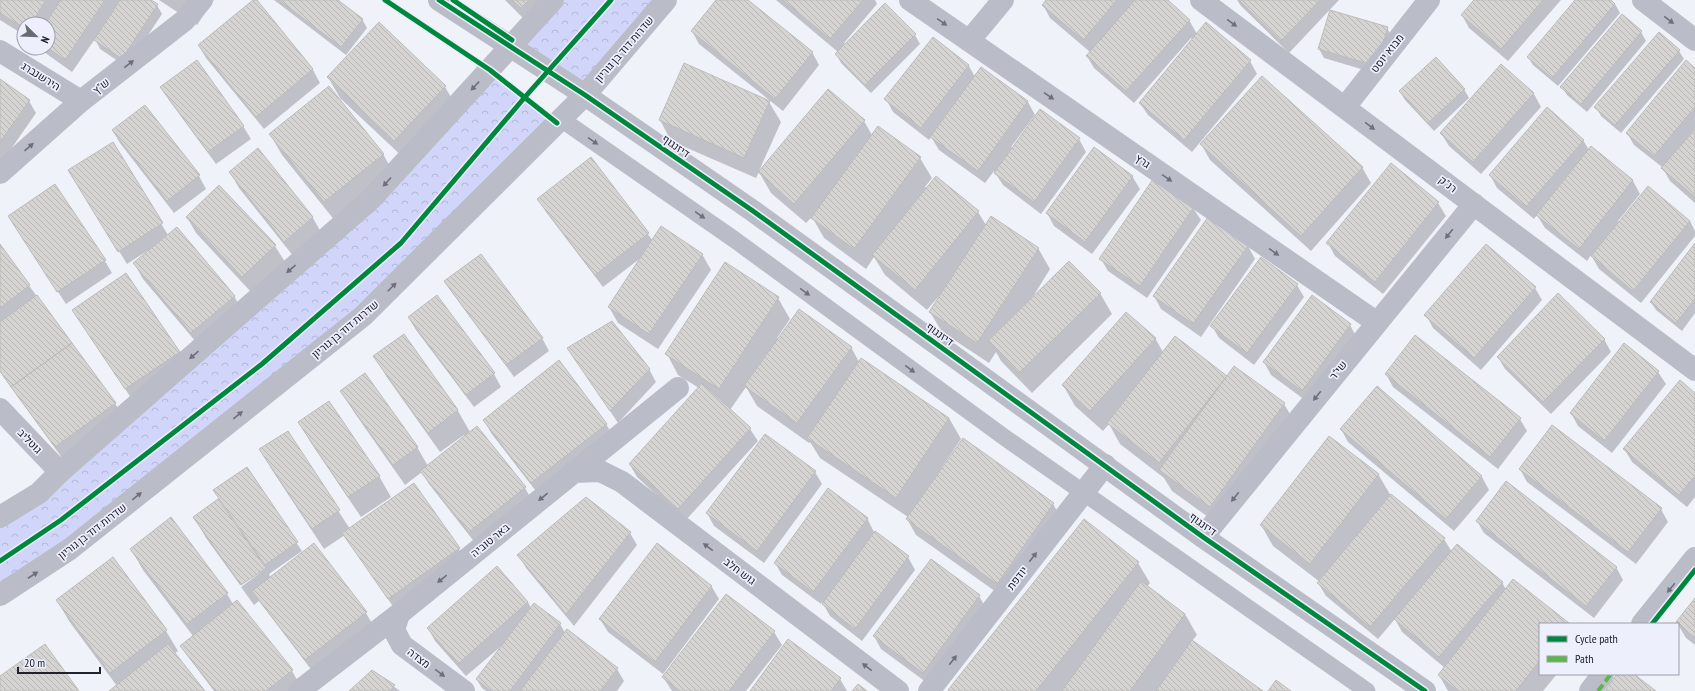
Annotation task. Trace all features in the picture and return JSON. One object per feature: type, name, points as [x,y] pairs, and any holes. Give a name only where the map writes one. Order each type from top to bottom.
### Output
[{"type":"street","name":"ש\"ץ","points":[[0,173],[82,101],[185,20],[202,0]]},
{"type":"street","name":"דיזנגוף","points":[[439,0],[585,95],[753,211],[1203,537],[1425,691]]},
{"type":"street","points":[[0,517],[39,493],[60,472],[371,199],[553,0]]},
{"type":"street","name":"שדרות דוד בן גוריון","points":[[0,595],[70,549],[363,316],[585,95],[666,0]]},
{"type":"street","name":"גרץ","points":[[910,0],[1376,322]]},
{"type":"street","points":[[969,41],[1003,0]]},
{"type":"street","name":"רנ\"ק","points":[[1201,0],[1695,370]]},
{"type":"street","name":"מבוא יוסט","points":[[1345,107],[1429,0]]},
{"type":"street","points":[[1642,0],[1695,40]]},
{"type":"street","name":"הירשנברג","points":[[0,51],[82,101]]},
{"type":"street","name":"שי\"ר","points":[[1203,537],[1376,322],[1474,204]]},
{"type":"street","name":"באר טוביה","points":[[299,691],[399,614],[678,388]]},
{"type":"street","name":"גוטליב","points":[[0,409],[60,472]]},
{"type":"street","name":"יודפת","points":[[929,691],[1105,465]]},
{"type":"street","name":"גוש חלב","points":[[573,472],[600,471],[622,482],[898,691]]},
{"type":"street","points":[[1643,623],[1695,558]]},
{"type":"street","name":"מצדה","points":[[399,614],[394,630],[402,645],[464,691]]},
{"type":"street","points":[[1590,691],[1602,675]]},
{"type":"lane","points":[[561,119],[735,240],[1004,437],[1367,691]]},
{"type":"green space","points":[[553,0],[669,0],[589,91],[515,42]]},
{"type":"green space","points":[[490,70],[557,123],[359,319],[0,594],[0,517],[186,362]]},
{"type":"building","points":[[0,0],[46,0],[36,16],[16,16],[16,23],[0,13]]},
{"type":"building","points":[[61,0],[105,0],[65,60],[56,54],[56,16],[50,16]]},
{"type":"building","points":[[120,0],[151,0],[158,4],[122,59],[94,40]]},
{"type":"building","points":[[253,0],[257,0],[313,69],[256,117],[198,45]]},
{"type":"building","points":[[279,0],[338,0],[363,19],[341,47]]},
{"type":"building","points":[[512,0],[529,0],[521,8]]},
{"type":"building","points":[[716,0],[748,0],[813,52],[775,99],[691,31]]},
{"type":"building","points":[[783,0],[863,0],[830,39]]},
{"type":"building","points":[[1046,0],[1117,0],[1083,40],[1042,5]]},
{"type":"building","points":[[1135,0],[1168,0],[1190,20],[1126,91],[1086,56]]},
{"type":"building","points":[[1239,0],[1320,0],[1281,41]]},
{"type":"building","points":[[1474,0],[1543,0],[1501,49],[1461,15]]},
{"type":"building","points":[[1575,0],[1611,0],[1615,4],[1552,78],[1527,57]]},
{"type":"building","points":[[885,3],[916,34],[865,85],[835,54]]},
{"type":"building","points":[[1330,10],[1388,27],[1376,66],[1318,49]]},
{"type":"building","points":[[1622,14],[1642,31],[1581,104],[1560,87]]},
{"type":"building","points":[[379,22],[446,86],[394,141],[327,77]]},
{"type":"building","points":[[1206,22],[1251,60],[1184,140],[1139,103]]},
{"type":"building","points":[[1659,32],[1680,50],[1615,125],[1594,107]]},
{"type":"building","points":[[933,37],[969,65],[921,128],[884,99]]},
{"type":"building","points":[[1436,57],[1465,89],[1428,123],[1399,91]]},
{"type":"building","points":[[197,60],[244,126],[208,152],[160,87]]},
{"type":"building","points":[[1686,60],[1695,68],[1695,107],[1654,156],[1626,133]]},
{"type":"building","points":[[684,63],[770,101],[744,158],[659,120]]},
{"type":"building","points":[[1501,64],[1534,93],[1473,162],[1440,133]]},
{"type":"building","points":[[981,67],[1028,101],[978,171],[930,137]]},
{"type":"building","points":[[1262,76],[1363,167],[1301,236],[1200,144]]},
{"type":"building","points":[[0,79],[30,100],[0,142]]},
{"type":"building","points":[[329,86],[384,154],[324,202],[269,134]]},
{"type":"building","points":[[828,89],[865,120],[794,204],[758,172]]},
{"type":"building","points":[[145,105],[200,175],[167,201],[112,130]]},
{"type":"building","points":[[1547,107],[1584,140],[1526,207],[1489,175]]},
{"type":"building","points":[[1040,109],[1080,138],[1034,202],[994,173]]},
{"type":"building","points":[[878,126],[921,157],[854,249],[811,218]]},
{"type":"building","points":[[1695,129],[1695,197],[1661,168]]},
{"type":"building","points":[[113,142],[163,223],[118,252],[68,170]]},
{"type":"building","points":[[1591,146],[1633,180],[1579,249],[1536,215]]},
{"type":"building","points":[[1094,147],[1133,176],[1085,242],[1046,213]]},
{"type":"building","points":[[258,148],[313,217],[284,242],[229,172]]},
{"type":"building","points":[[591,157],[649,233],[595,275],[537,199]]},
{"type":"building","points":[[1391,163],[1439,202],[1375,282],[1326,243]]},
{"type":"building","points":[[936,176],[979,211],[915,290],[872,255]]},
{"type":"building","points":[[1153,179],[1194,207],[1140,286],[1099,259]]},
{"type":"building","points":[[55,184],[106,260],[57,292],[8,216]]},
{"type":"building","points":[[219,185],[276,245],[242,277],[186,217]]},
{"type":"building","points":[[1648,186],[1690,221],[1633,291],[1591,256]]},
{"type":"building","points":[[991,216],[1039,248],[977,343],[929,312]]},
{"type":"building","points":[[1208,217],[1248,246],[1193,324],[1153,296]]},
{"type":"building","points":[[661,226],[703,254],[649,334],[608,307]]},
{"type":"building","points":[[177,227],[235,296],[191,333],[133,263]]},
{"type":"building","points":[[1695,243],[1695,299],[1676,323],[1650,302]]},
{"type":"building","points":[[0,244],[30,285],[0,308]]},
{"type":"building","points":[[1486,244],[1536,287],[1474,358],[1424,315]]},
{"type":"building","points":[[481,254],[543,338],[506,365],[444,281]]},
{"type":"building","points":[[1261,257],[1298,284],[1247,353],[1210,326]]},
{"type":"building","points":[[1069,261],[1101,293],[1019,373],[988,341]]},
{"type":"building","points":[[725,262],[779,297],[719,389],[665,354]]},
{"type":"building","points":[[126,273],[180,352],[125,389],[72,310]]},
{"type":"building","points":[[1558,293],[1605,339],[1543,402],[1497,357]]},
{"type":"building","points":[[37,295],[72,343],[11,387],[0,371],[0,322]]},
{"type":"building","points":[[437,295],[495,373],[466,395],[408,317]]},
{"type":"building","points":[[1312,295],[1351,324],[1302,391],[1263,362]]},
{"type":"building","points":[[799,309],[852,347],[797,423],[744,386]]},
{"type":"building","points":[[1126,312],[1156,338],[1090,411],[1062,385]]},
{"type":"building","points":[[612,321],[650,369],[610,411],[567,348]]},
{"type":"building","points":[[404,334],[458,410],[428,433],[373,356]]},
{"type":"building","points":[[1415,335],[1521,418],[1490,457],[1385,374]]},
{"type":"building","points":[[1175,336],[1227,376],[1159,463],[1107,423]]},
{"type":"building","points":[[72,343],[116,403],[55,447],[11,387]]},
{"type":"building","points":[[1624,343],[1659,371],[1604,441],[1570,413]]},
{"type":"building","points":[[861,358],[949,418],[896,498],[807,438]]},
{"type":"building","points":[[559,360],[607,424],[531,483],[483,420]]},
{"type":"building","points":[[1234,366],[1285,403],[1210,507],[1159,470]]},
{"type":"building","points":[[365,373],[418,447],[393,465],[340,391]]},
{"type":"building","points":[[1680,380],[1695,393],[1695,476],[1679,495],[1623,449]]},
{"type":"building","points":[[702,383],[751,428],[678,509],[629,464]]},
{"type":"building","points":[[1377,386],[1482,476],[1446,519],[1340,429]]},
{"type":"building","points":[[329,401],[380,476],[348,497],[298,422]]},
{"type":"building","points":[[1552,425],[1662,508],[1628,552],[1519,469]]},
{"type":"building","points":[[477,426],[526,487],[469,532],[420,471]]},
{"type":"building","points":[[288,431],[340,510],[312,529],[259,449]]},
{"type":"building","points":[[765,434],[816,471],[757,551],[706,513]]},
{"type":"building","points":[[1329,436],[1379,474],[1310,564],[1260,525]]},
{"type":"building","points":[[963,438],[1054,503],[997,584],[906,519]]},
{"type":"building","points":[[247,467],[298,542],[265,565],[213,490]]},
{"type":"building","points":[[1506,481],[1617,567],[1586,606],[1476,521]]},
{"type":"building","points":[[414,483],[460,548],[388,599],[342,533]]},
{"type":"building","points":[[828,488],[868,518],[813,592],[774,563]]},
{"type":"building","points":[[1391,494],[1445,538],[1370,627],[1317,583]]},
{"type":"building","points":[[586,497],[631,532],[566,614],[517,555]]},
{"type":"building","points":[[218,499],[266,568],[241,585],[193,517]]},
{"type":"building","points":[[171,517],[228,593],[187,624],[130,549]]},
{"type":"building","points":[[1084,519],[1139,562],[1036,691],[948,690]]},
{"type":"building","points":[[875,531],[909,556],[855,629],[822,604]]},
{"type":"building","points":[[314,543],[367,612],[305,660],[252,591]]},
{"type":"building","points":[[657,543],[712,586],[655,662],[599,619]]},
{"type":"building","points":[[1457,544],[1503,582],[1439,657],[1394,619]]},
{"type":"building","points":[[113,557],[167,630],[110,673],[56,600]]},
{"type":"building","points":[[931,559],[980,595],[923,673],[873,636]]},
{"type":"building","points":[[497,566],[528,602],[458,664],[427,628]]},
{"type":"building","points":[[1513,579],[1569,623],[1539,623],[1539,661],[1516,691],[1458,691],[1438,675]]},
{"type":"building","points":[[1141,581],[1185,614],[1130,691],[1062,691]]},
{"type":"building","points":[[726,594],[775,631],[729,691],[680,691],[662,677]]},
{"type":"building","points":[[1695,598],[1695,638],[1676,622]]},
{"type":"building","points":[[237,600],[293,670],[266,691],[216,691],[180,646]]},
{"type":"building","points":[[534,603],[561,623],[510,691],[491,691],[476,679]]},
{"type":"building","points":[[567,629],[618,668],[600,691],[520,691]]},
{"type":"building","points":[[788,639],[841,678],[831,691],[750,691]]},
{"type":"building","points":[[1192,640],[1263,691],[1156,691]]},
{"type":"building","points":[[45,644],[79,691],[0,691],[0,676]]},
{"type":"building","points":[[168,644],[205,691],[109,691]]},
{"type":"building","points":[[372,670],[395,685],[390,691],[349,691]]},
{"type":"building","points":[[1616,675],[1635,675],[1656,691],[1605,691]]},
{"type":"building","points":[[1276,680],[1291,691],[1268,691]]},
{"type":"building","points":[[858,684],[867,691],[852,691]]},
{"type":"marked path","points":[[1598,691],[1610,675]]},
{"type":"cycle path","points":[[385,0],[490,70],[557,123]]},
{"type":"cycle path","points":[[439,0],[585,95],[753,211],[1203,537],[1425,691]]},
{"type":"cycle path","points":[[453,0],[512,40]]},
{"type":"cycle path","points":[[0,561],[61,520],[262,364],[401,243],[525,97],[611,0]]},
{"type":"cycle path","points":[[1653,623],[1695,570]]}]
